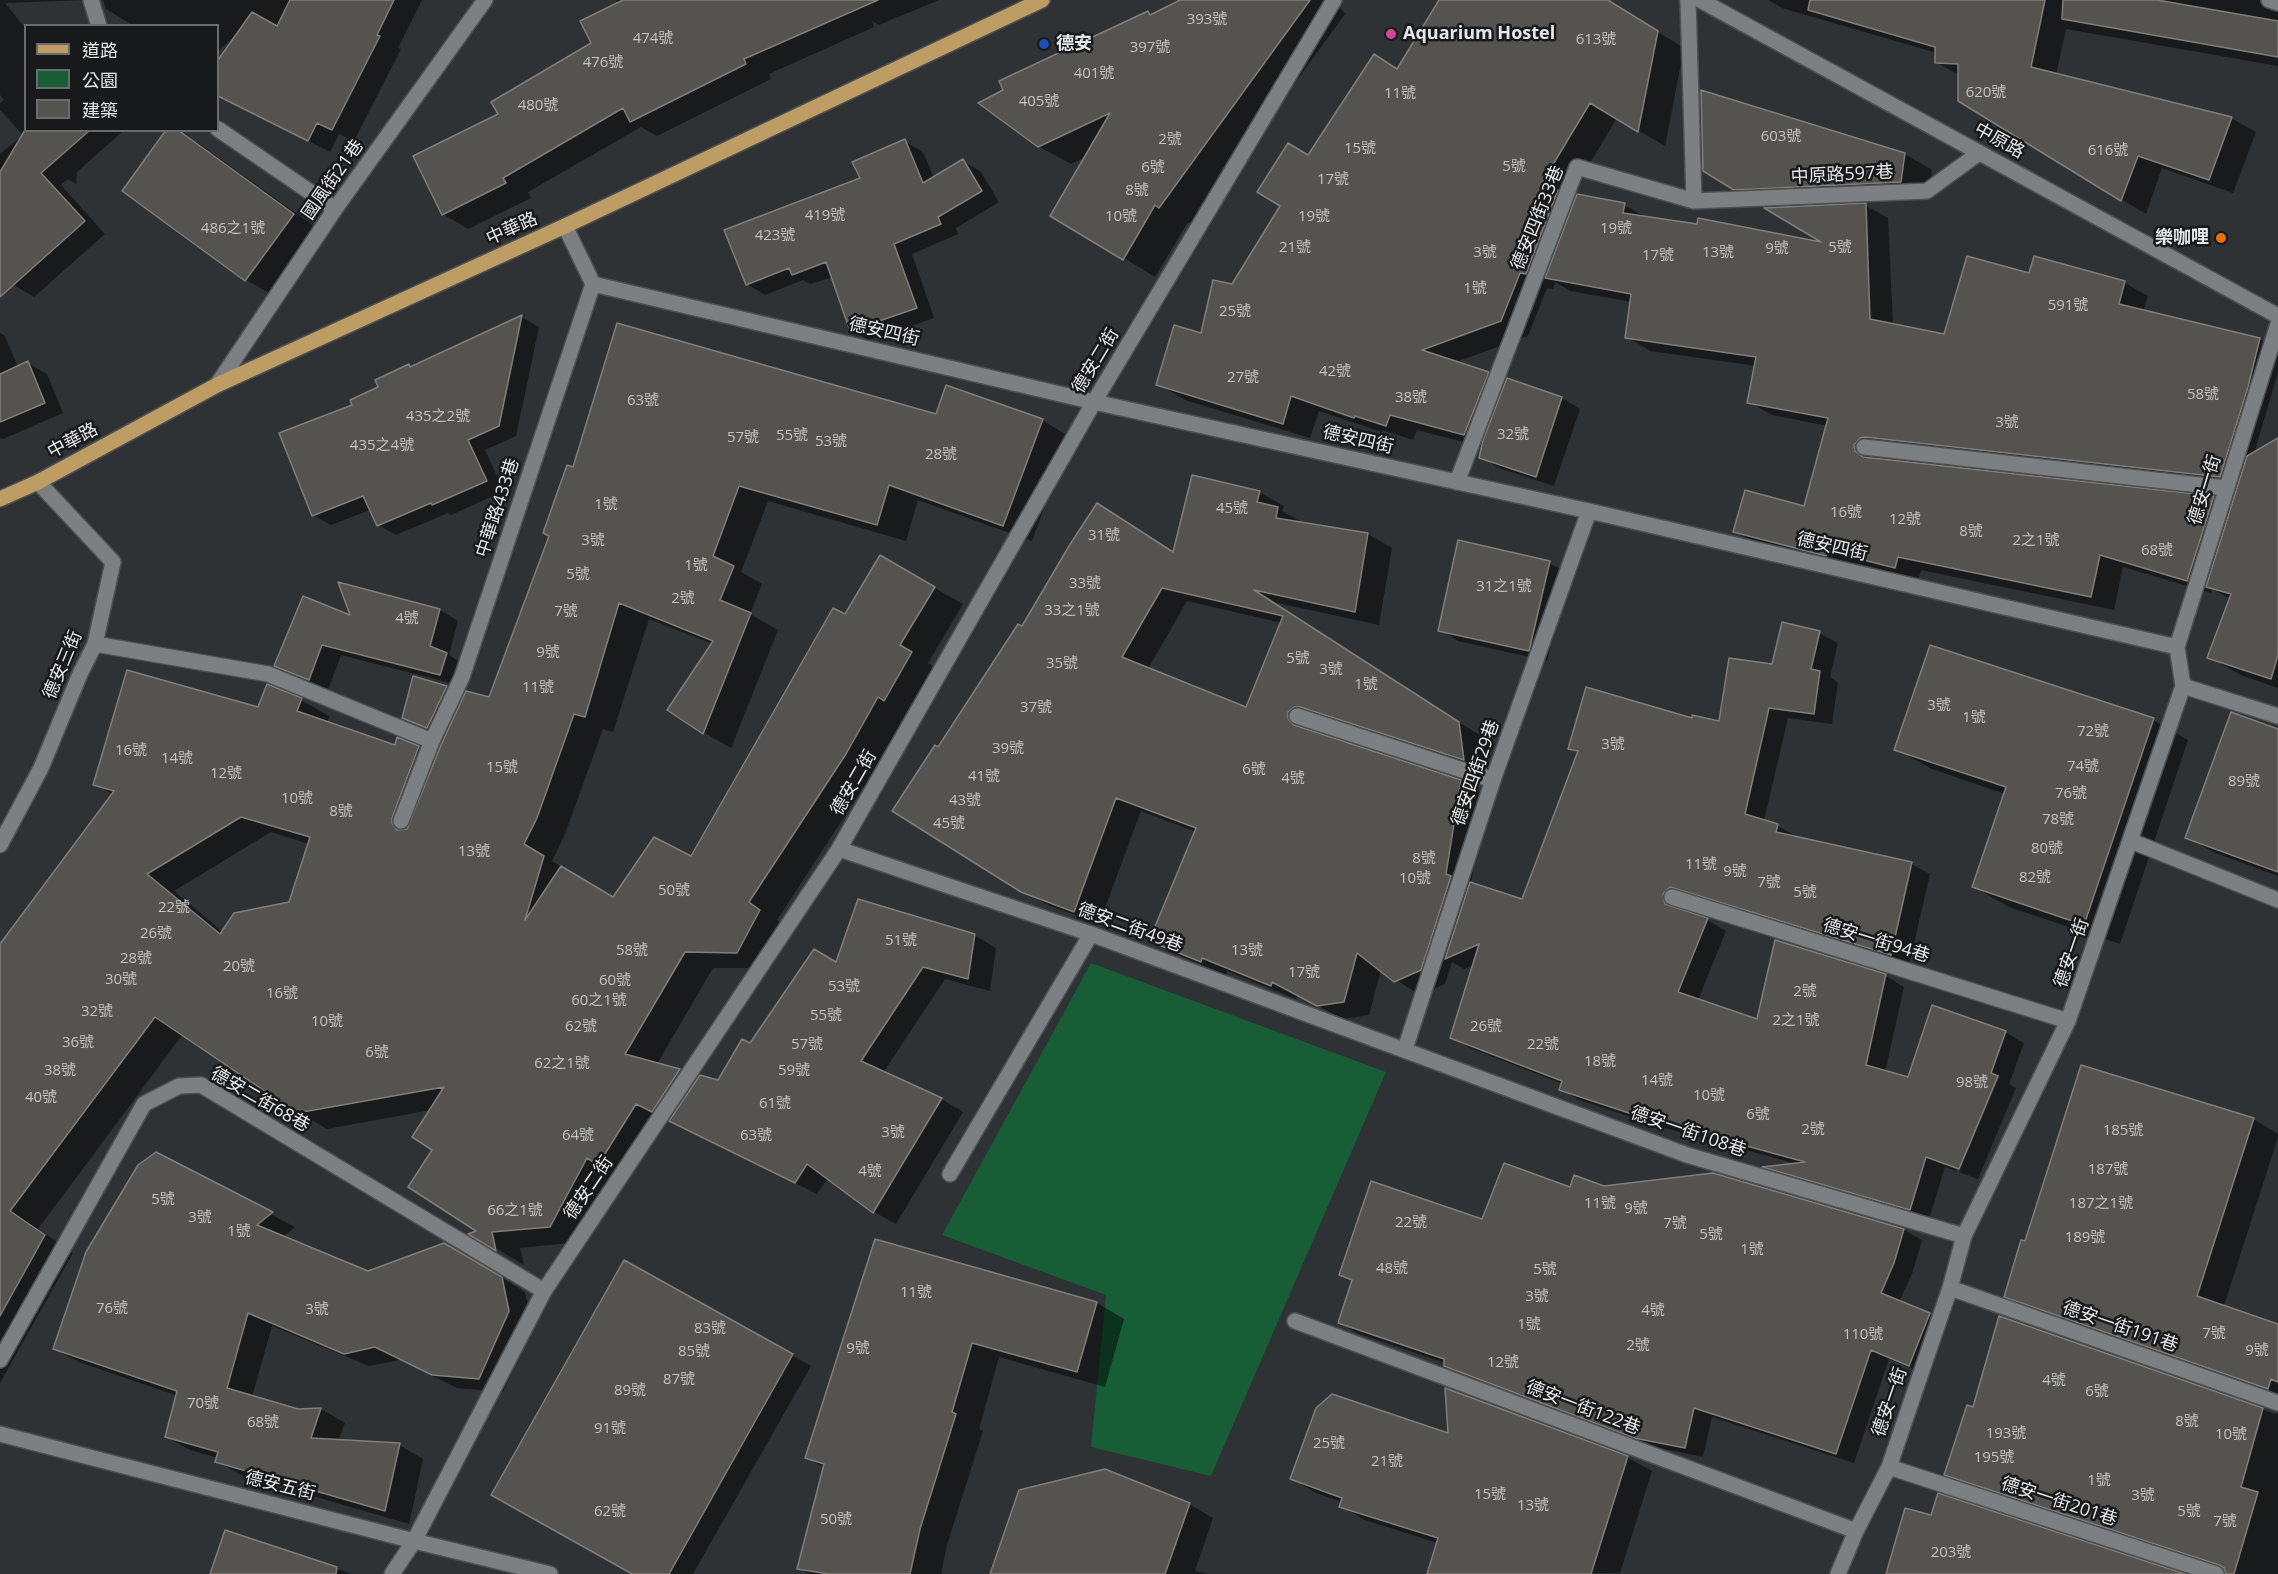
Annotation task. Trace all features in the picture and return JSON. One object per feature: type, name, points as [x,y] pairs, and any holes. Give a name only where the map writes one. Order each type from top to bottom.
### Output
[{"type":"main road","name":"中華路","points":[[0,499],[38,482],[217,385],[565,226],[1042,0]]},
{"type":"street","points":[[90,0],[98,24]]},
{"type":"street","name":"國風街21巷","points":[[217,385],[335,209],[485,0]]},
{"type":"street","name":"德安二街","points":[[392,1574],[414,1541],[543,1292],[839,849],[1094,402],[1334,0]]},
{"type":"street","points":[[1688,0],[1694,201]]},
{"type":"street","name":"中原路","points":[[1700,0],[2278,316]]},
{"type":"street","points":[[2269,0],[2278,3]]},
{"type":"street","points":[[219,130],[335,209]]},
{"type":"street","name":"中原路597巷","points":[[1694,201],[1927,191],[1980,153]]},
{"type":"street","name":"德安四街33巷","points":[[1457,482],[1577,166],[1694,201]]},
{"type":"street","points":[[565,226],[593,284]]},
{"type":"street","name":"德安四街","points":[[593,284],[1094,402],[1589,511],[2176,647]]},
{"type":"street","name":"中華路433巷","points":[[400,821],[432,741],[462,677],[593,284]]},
{"type":"street","name":"德安一街","points":[[1838,1574],[1856,1531],[1888,1467],[1950,1288],[1964,1236],[2068,1021],[2183,686],[2176,647],[2278,324]]},
{"type":"street","points":[[1864,447],[2226,488]]},
{"type":"street","name":"德安三街","points":[[0,845],[41,768],[95,644],[113,562],[38,482]]},
{"type":"street","name":"德安四街29巷","points":[[1405,1049],[1493,780],[1589,511]]},
{"type":"street","points":[[95,644],[268,674],[432,741]]},
{"type":"street","points":[[2183,686],[2278,716]]},
{"type":"street","points":[[1297,716],[1493,780]]},
{"type":"street","points":[[2131,841],[2278,900]]},
{"type":"street","name":"德安二街49巷","points":[[839,849],[1091,934],[1405,1049]]},
{"type":"street","name":"德安一街94巷","points":[[1672,897],[2068,1021]]},
{"type":"street","points":[[950,1174],[1091,934]]},
{"type":"street","name":"德安一街108巷","points":[[1405,1049],[1687,1155],[1964,1236]]},
{"type":"street","name":"德安二街68巷","points":[[0,1360],[144,1104],[179,1086],[201,1085],[543,1292]]},
{"type":"street","name":"德安一街191巷","points":[[1950,1288],[2278,1402]]},
{"type":"street","name":"德安一街122巷","points":[[1295,1321],[1856,1531]]},
{"type":"street","name":"德安五街","points":[[0,1434],[550,1574]]},
{"type":"street","name":"德安一街201巷","points":[[1888,1467],[2217,1574]]},
{"type":"green space","points":[[1091,963],[1386,1072],[1211,1476],[1091,1447],[1106,1295],[942,1235]]},
{"type":"building","points":[[290,0],[394,0],[377,35],[380,36],[332,130],[317,123],[308,141],[219,96],[219,59],[252,12],[277,26]]},
{"type":"building","points":[[623,0],[878,0],[744,59],[746,64],[630,122],[623,108],[503,178],[506,183],[442,215],[413,156],[498,114],[491,102],[591,43],[580,21]]},
{"type":"building","points":[[1180,0],[1310,0],[1159,208],[1155,205],[1123,260],[1050,216],[1110,113],[1038,147],[978,103],[1003,90],[999,81],[1148,11],[1150,15]]},
{"type":"building","points":[[1439,0],[1608,0],[1658,31],[1638,132],[1590,103],[1540,186],[1558,190],[1526,274],[1520,273],[1501,321],[1422,350],[1489,372],[1464,435],[1390,415],[1386,426],[1355,416],[1354,418],[1291,396],[1283,424],[1156,385],[1174,325],[1201,333],[1213,280],[1232,284],[1280,206],[1257,192],[1288,143],[1308,155],[1374,54],[1397,69]]},
{"type":"building","points":[[1810,0],[2045,0],[2031,67],[2232,117],[2209,180],[2138,156],[2121,201],[1958,101],[1958,64],[1935,63],[1935,47],[1808,10]]},
{"type":"building","points":[[2063,0],[2157,0],[2278,21],[2278,57],[2062,19]]},
{"type":"building","points":[[1701,90],[1905,153],[1901,182],[1734,190],[1703,171]]},
{"type":"building","points":[[24,132],[88,132],[41,173],[85,221],[0,297],[0,172]]},
{"type":"building","points":[[165,132],[181,132],[294,214],[245,281],[122,191]]},
{"type":"building","points":[[905,139],[923,183],[963,159],[982,191],[938,217],[941,224],[894,244],[917,308],[850,331],[826,262],[792,275],[789,268],[746,285],[724,230],[860,178],[852,162]]},
{"type":"building","points":[[1577,194],[1625,203],[1623,213],[1697,224],[1698,218],[1821,242],[1764,208],[1866,203],[1870,319],[1944,334],[1967,256],[2029,273],[2034,256],[2125,281],[2119,304],[2260,338],[2248,387],[2220,477],[1865,437],[1860,438],[1854,445],[1855,451],[1863,457],[2214,496],[2187,581],[2100,555],[2091,597],[1898,557],[1895,568],[1828,551],[1826,556],[1733,532],[1745,490],[1804,506],[1828,418],[1747,403],[1756,357],[1625,338],[1631,294],[1545,278]]},
{"type":"building","points":[[522,315],[499,426],[468,440],[487,481],[377,526],[363,496],[312,516],[279,433],[352,405],[350,400],[378,387],[375,380],[409,364],[410,367]]},
{"type":"building","points":[[617,323],[936,414],[946,385],[1043,419],[1003,526],[889,485],[877,525],[739,486],[713,556],[734,566],[720,600],[751,613],[703,734],[667,710],[713,641],[619,603],[585,717],[574,714],[537,818],[524,844],[544,856],[525,920],[561,866],[613,897],[654,837],[691,856],[833,608],[845,614],[880,555],[935,587],[900,645],[912,652],[884,701],[878,697],[846,754],[749,902],[760,910],[737,953],[685,952],[625,1054],[680,1069],[652,1112],[636,1104],[598,1165],[587,1158],[550,1227],[492,1232],[496,1251],[468,1234],[476,1231],[408,1187],[432,1150],[412,1137],[444,1087],[297,1113],[155,1017],[10,1211],[45,1235],[0,1316],[0,944],[114,791],[93,785],[127,670],[258,707],[267,684],[302,698],[297,711],[395,745],[397,737],[419,746],[392,818],[392,823],[397,830],[407,829],[466,691],[489,697],[549,536],[543,533],[567,465],[573,467]],"holes":[[[241,817],[310,837],[289,902],[234,913],[220,934],[147,874]]]},
{"type":"building","points":[[28,361],[45,403],[0,422],[0,374]]},
{"type":"building","points":[[1507,378],[1562,397],[1536,477],[1479,458],[1483,440]]},
{"type":"building","points":[[2278,438],[2278,655],[2271,679],[2207,658],[2231,594],[2206,587],[2247,456]]},
{"type":"building","points":[[1192,475],[1260,491],[1257,502],[1278,507],[1276,518],[1368,533],[1355,612],[1254,590],[1459,722],[1464,760],[1300,707],[1294,707],[1288,712],[1288,719],[1294,725],[1461,780],[1446,874],[1451,876],[1421,970],[1394,982],[1357,953],[1344,1002],[1317,1006],[1272,982],[1271,986],[1202,958],[1201,962],[1149,941],[1196,828],[1116,798],[1074,912],[1021,892],[892,811],[935,745],[938,747],[1018,624],[1022,626],[1097,503],[1173,552]],"holes":[[[1162,588],[1283,616],[1246,707],[1122,657]]]},
{"type":"building","points":[[1458,540],[1550,561],[1529,651],[1438,631]]},
{"type":"building","points":[[338,582],[440,609],[430,646],[447,653],[440,675],[322,645],[309,680],[274,666],[303,596],[350,615]]},
{"type":"building","points":[[1782,622],[1820,631],[1811,669],[1820,671],[1814,714],[1769,708],[1745,814],[1778,824],[1776,832],[1912,862],[1891,955],[1670,887],[1663,894],[1665,904],[1708,918],[1678,992],[1757,1019],[1775,940],[1886,974],[1866,1065],[1908,1077],[1932,1005],[2006,1031],[1991,1073],[1998,1076],[1959,1169],[1926,1157],[1910,1210],[1762,1167],[1805,1162],[1641,1117],[1559,1090],[1562,1081],[1450,1038],[1479,944],[1445,959],[1470,882],[1522,899],[1578,751],[1568,749],[1586,687],[1692,718],[1692,715],[1719,721],[1729,658],[1772,664]]},
{"type":"building","points":[[1930,645],[2154,718],[2084,925],[1972,887],[2006,787],[1894,750]]},
{"type":"building","points":[[413,676],[447,686],[427,728],[402,718]]},
{"type":"building","points":[[2231,712],[2278,729],[2278,872],[2185,838]]},
{"type":"building","points":[[858,899],[975,934],[968,979],[923,967],[861,1061],[942,1098],[873,1213],[807,1164],[795,1183],[669,1121],[700,1075],[718,1080],[742,1039],[750,1043],[814,949],[836,962]]},
{"type":"building","points":[[2081,1065],[2254,1118],[2197,1296],[2278,1324],[2278,1382],[2271,1379],[2268,1389],[2004,1297],[2021,1240],[2025,1241]]},
{"type":"building","points":[[156,1152],[273,1212],[257,1225],[368,1271],[444,1243],[502,1277],[509,1311],[479,1379],[432,1375],[375,1347],[344,1354],[248,1313],[227,1388],[298,1409],[321,1408],[311,1438],[400,1443],[385,1511],[215,1462],[218,1452],[165,1437],[177,1391],[53,1349],[86,1252],[138,1165]]},
{"type":"building","points":[[1504,1163],[1570,1187],[1574,1175],[1604,1186],[1713,1173],[1904,1229],[1894,1263],[1881,1293],[1930,1313],[1909,1366],[1871,1350],[1836,1454],[1694,1408],[1685,1448],[1634,1438],[1444,1366],[1444,1359],[1338,1323],[1352,1280],[1339,1275],[1371,1181],[1482,1219]]},
{"type":"building","points":[[875,1239],[1097,1302],[1077,1372],[972,1343],[952,1412],[956,1414],[920,1529],[910,1574],[829,1574],[797,1569],[824,1464],[805,1458]]},
{"type":"building","points":[[624,1260],[793,1354],[669,1574],[632,1574],[491,1495]]},
{"type":"building","points":[[1999,1316],[2263,1408],[2241,1487],[2258,1492],[2234,1574],[2226,1574],[2224,1568],[2219,1565],[1944,1475],[1967,1405],[1973,1407]]},
{"type":"building","points":[[1445,1388],[1628,1456],[1591,1574],[1427,1574],[1438,1538],[1339,1507],[1342,1498],[1290,1479],[1316,1408],[1332,1394],[1448,1433]]},
{"type":"building","points":[[1105,1469],[1190,1503],[1165,1574],[990,1574],[1019,1490]]},
{"type":"building","points":[[1938,1493],[2185,1574],[1886,1574],[1905,1508],[1931,1515]]},
{"type":"building","points":[[225,1530],[337,1567],[336,1574],[210,1574]]},
{"type":"place","name":"Aquarium Hostel","points":[[1391,34]]},
{"type":"place","name":"德安","points":[[1044,44]]},
{"type":"place","name":"樂咖哩","points":[[2221,238]]}]
